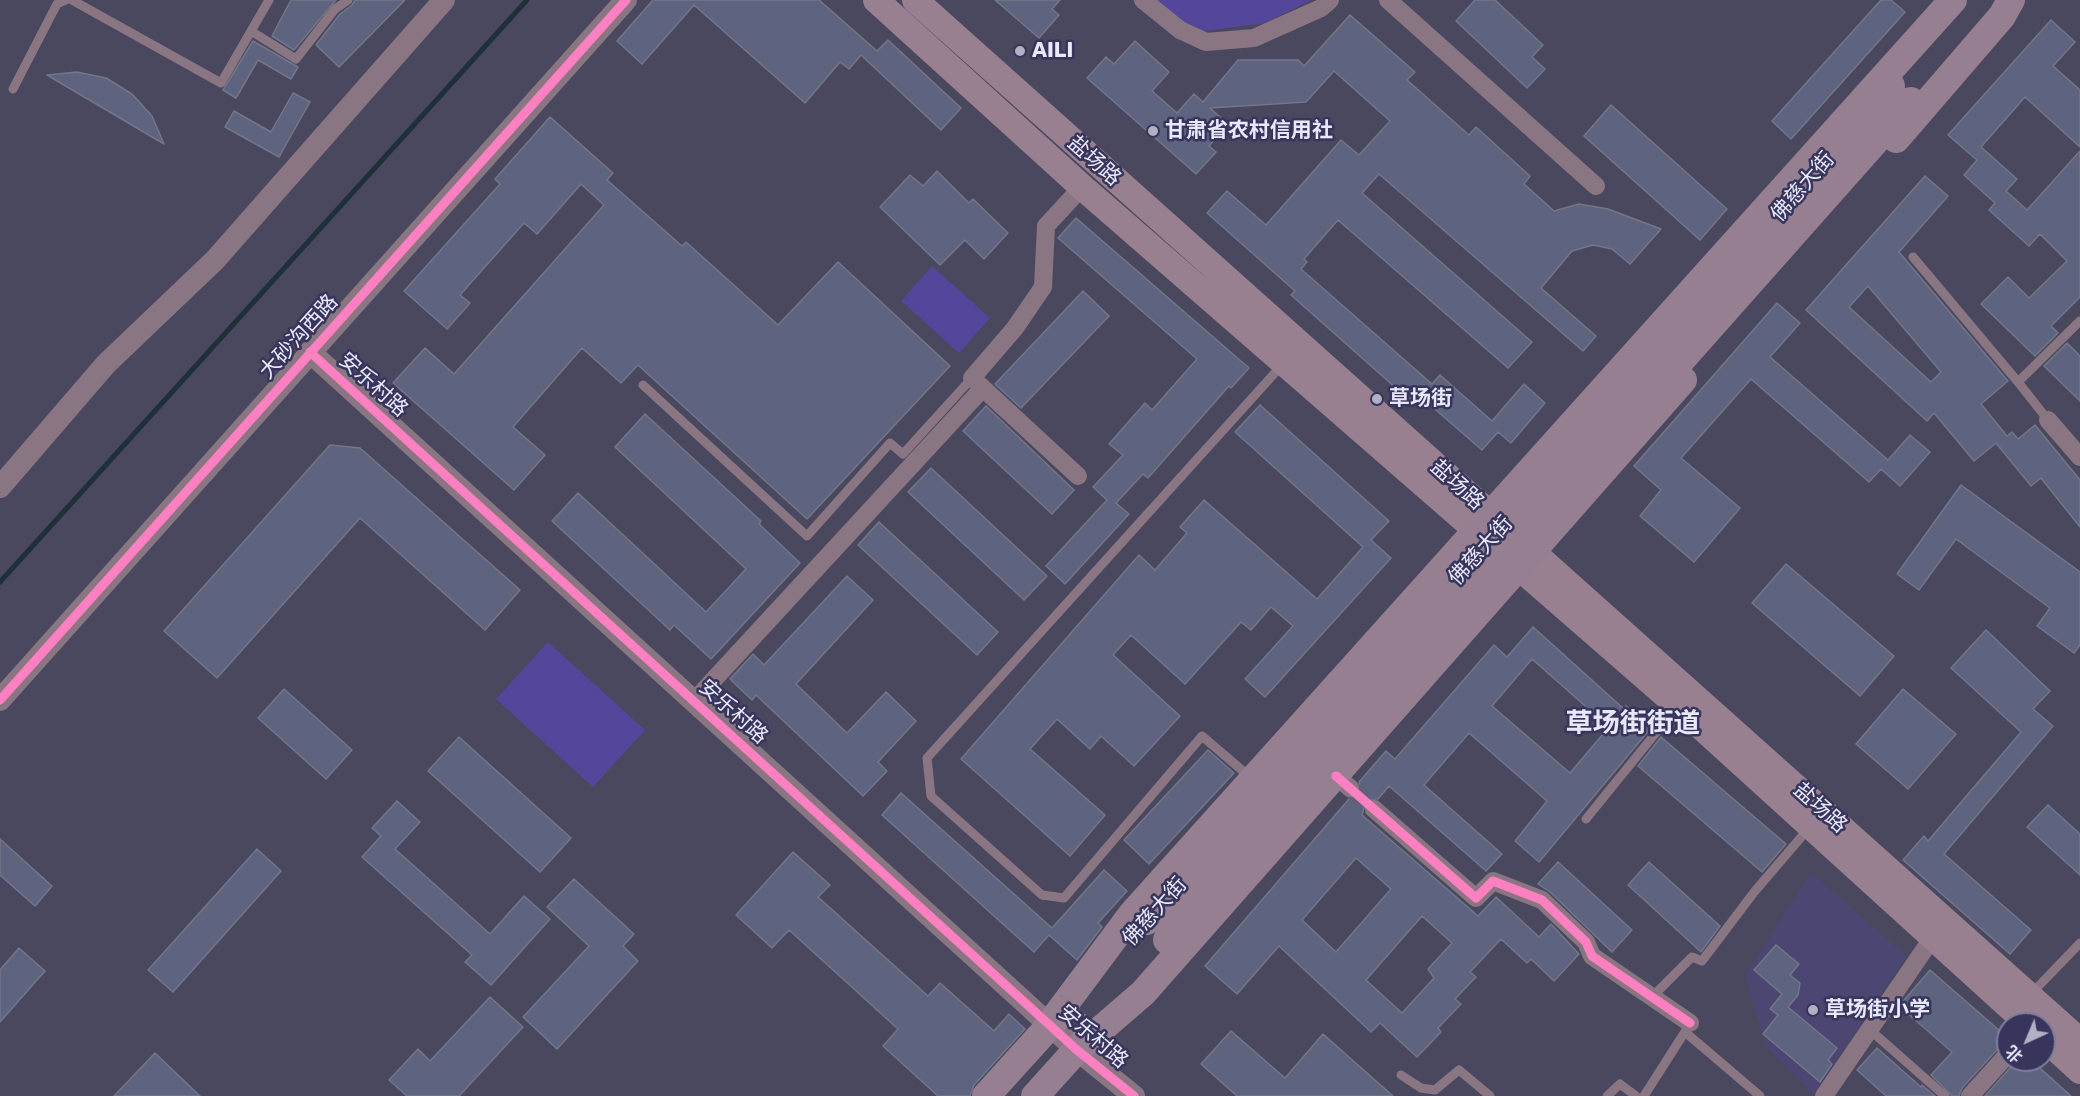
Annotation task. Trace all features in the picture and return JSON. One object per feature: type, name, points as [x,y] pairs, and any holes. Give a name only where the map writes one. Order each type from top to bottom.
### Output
[{"type":"main road","name":"盐场路","points":[[876,0],[1082,187],[1284,363],[1527,559],[2080,1041]]},
{"type":"main road","name":"盐场路","points":[[915,0],[1483,522]]},
{"type":"main road","points":[[1050,1024],[1113,937],[1252,779],[1953,0]]},
{"type":"main road","name":"佛慈大街","points":[[1901,93],[1969,0]]},
{"type":"main road","name":"佛慈大街","points":[[986,1096],[1050,1024],[1157,931],[1901,93],[2000,0]]},
{"type":"main road","points":[[1077,1050],[1143,993],[1343,782],[1527,559],[1922,110],[2002,16],[2011,0]]},
{"type":"main road","name":"盐场路","points":[[1527,559],[1678,706],[2015,1012]]},
{"type":"main road","name":"佛慈大街","points":[[1035,1096],[1077,1050],[1157,931]]},
{"type":"main road","points":[[2056,1049],[2080,1071]]},
{"type":"street","points":[[0,487],[106,364],[215,260],[444,0]]},
{"type":"street","name":"大砂沟西路","points":[[0,700],[626,0]]},
{"type":"street","points":[[1143,0],[1180,30],[1206,42],[1254,38],[1321,8],[1330,0]]},
{"type":"street","points":[[1388,0],[1596,186]]},
{"type":"street","points":[[694,701],[977,383],[1044,287],[1046,226],[1082,187]]},
{"type":"street","name":"安乐村路","points":[[310,352],[1077,1050],[1134,1096]]},
{"type":"street","points":[[977,383],[1078,476]]},
{"type":"street","points":[[2048,420],[2080,457]]},
{"type":"street","points":[[1374,809],[1476,897],[1493,881],[1542,900],[1586,942],[1592,956],[1652,997],[1687,1028]]},
{"type":"street","points":[[1824,1096],[1933,937]]},
{"type":"street","points":[[1970,1096],[1996,1067]]},
{"type":"lane","points":[[13,89],[57,4],[66,0]]},
{"type":"lane","points":[[72,0],[221,83],[269,0]]},
{"type":"lane","points":[[251,31],[296,59],[335,9],[348,0]]},
{"type":"lane","points":[[1913,257],[2048,420]]},
{"type":"lane","points":[[2018,382],[2080,321]]},
{"type":"lane","points":[[1252,779],[1202,736],[1064,898],[1042,895],[931,796],[927,758],[1284,363]]},
{"type":"lane","points":[[643,385],[807,536],[890,443],[903,454],[977,383]]},
{"type":"lane","points":[[1586,819],[1678,706]]},
{"type":"lane","points":[[1652,997],[1692,957],[1702,962],[1755,891],[1810,826]]},
{"type":"lane","points":[[2029,995],[2080,943]]},
{"type":"lane","points":[[1644,1096],[1687,1028],[1760,1096]]},
{"type":"lane","points":[[1869,1029],[1945,1096]]},
{"type":"lane","points":[[1401,1075],[1421,1089],[1435,1090],[1459,1070],[1490,1096]]},
{"type":"lane","points":[[1607,1096],[1620,1084],[1636,1096]]},
{"type":"path","points":[[1060,995],[1123,1048]]},
{"type":"shaded area","points":[[1155,0],[1311,0],[1265,23],[1204,31],[1175,18]]},
{"type":"shaded area","points":[[932,266],[990,318],[959,353],[901,301]]},
{"type":"shaded area","points":[[548,642],[645,730],[593,787],[496,699]]},
{"type":"shaded area","name":"草场街小学","points":[[1811,873],[1907,956],[1813,1095],[1766,1046],[1745,975]]},
{"type":"building","points":[[291,0],[336,0],[294,50],[272,36]]},
{"type":"building","points":[[355,0],[405,0],[339,67],[316,45],[340,14]]},
{"type":"building","points":[[653,0],[819,0],[877,51],[888,40],[961,108],[941,130],[861,55],[849,69],[840,62],[805,103],[694,5],[642,64],[617,41]]},
{"type":"building","points":[[995,0],[1060,0],[1052,9],[1059,15],[1039,38]]},
{"type":"building","points":[[1475,0],[1495,0],[1543,45],[1532,57],[1545,69],[1527,88],[1456,21]]},
{"type":"building","points":[[1881,0],[1891,0],[1905,12],[1791,139],[1772,121]]},
{"type":"building","points":[[1350,15],[1415,72],[1407,80],[1469,135],[1476,127],[1530,176],[1524,184],[1554,211],[1579,204],[1608,209],[1661,229],[1630,264],[1612,249],[1593,245],[1572,251],[1541,288],[1596,336],[1583,351],[1379,174],[1362,193],[1532,342],[1508,368],[1338,220],[1304,259],[1307,262],[1301,269],[1432,384],[1440,375],[1492,421],[1524,384],[1545,403],[1511,443],[1498,432],[1482,450],[1422,398],[1415,405],[1291,295],[1295,291],[1207,213],[1227,191],[1266,225],[1341,140],[1359,155],[1390,121],[1334,71],[1306,102],[1210,108],[1228,124],[1209,146],[1216,152],[1196,174],[1087,78],[1106,57],[1114,64],[1135,41],[1169,72],[1152,91],[1177,113],[1194,94],[1203,102],[1238,60],[1298,60],[1304,66]]},
{"type":"building","points":[[2051,20],[2075,42],[2053,66],[2080,90],[2080,147],[2025,97],[1981,147],[2017,179],[2006,191],[2027,210],[2080,151],[2080,297],[2051,326],[2058,333],[2035,356],[1981,304],[2008,277],[2029,298],[2067,261],[2040,234],[2029,246],[1989,210],[1995,203],[1964,175],[1977,160],[1948,135]]},
{"type":"building","points":[[253,41],[298,67],[291,79],[258,60],[236,98],[223,90]]},
{"type":"building","points":[[77,72],[106,78],[132,94],[152,116],[164,144],[47,75]]},
{"type":"building","points":[[293,93],[310,102],[279,157],[225,127],[234,111],[271,132]]},
{"type":"building","points":[[1611,105],[1727,209],[1700,240],[1584,136]]},
{"type":"building","points":[[550,117],[613,173],[607,180],[682,246],[686,242],[778,325],[838,262],[950,366],[807,519],[638,365],[621,383],[582,348],[513,427],[545,455],[514,490],[393,383],[425,348],[454,374],[604,205],[581,184],[537,234],[524,223],[460,295],[470,303],[447,329],[404,291],[500,184],[495,179]]},
{"type":"building","points":[[937,171],[969,203],[973,199],[1008,233],[984,259],[965,240],[940,265],[880,207],[910,175],[923,186]]},
{"type":"building","points":[[1925,176],[1948,196],[1899,252],[2008,381],[1981,404],[2007,436],[2012,432],[2018,439],[2035,425],[2080,480],[2080,527],[2041,478],[2031,486],[1996,443],[1974,461],[1934,413],[1927,421],[1806,310]],"holes":[[[1868,286],[1941,372],[1931,382],[1849,307]]]},
{"type":"building","points":[[1076,218],[1249,368],[1231,388],[1229,386],[1148,478],[1143,474],[1116,503],[1129,514],[1065,584],[1046,566],[1107,500],[1093,487],[1123,455],[1109,444],[1145,403],[1152,410],[1197,359],[1058,238]]},
{"type":"building","points":[[1083,291],[1109,316],[1021,408],[995,384]]},
{"type":"building","points":[[1777,303],[1800,323],[1770,357],[1888,460],[1910,435],[1930,452],[1900,486],[1881,469],[1869,482],[1751,379],[1681,458],[1740,508],[1694,562],[1640,516],[1661,490],[1634,466]]},
{"type":"building","points":[[2067,343],[2080,356],[2080,401],[2044,366]]},
{"type":"building","points":[[1260,405],[1389,521],[1371,540],[1391,558],[1265,697],[1245,679],[1293,626],[1271,607],[1251,630],[1241,622],[1185,684],[1131,635],[1113,655],[1180,716],[1134,766],[1101,736],[1090,749],[1057,719],[1030,749],[1105,815],[1070,856],[961,759],[1139,555],[1155,570],[1187,533],[1180,527],[1204,500],[1317,599],[1363,547],[1235,432]]},
{"type":"building","points":[[986,406],[1074,490],[1052,514],[963,431]]},
{"type":"building","points":[[645,414],[761,521],[759,524],[800,563],[711,659],[674,625],[670,630],[552,521],[578,493],[706,612],[746,569],[615,447]]},
{"type":"building","points":[[330,445],[360,448],[520,590],[485,630],[360,518],[217,678],[164,631]]},
{"type":"building","points":[[931,468],[1047,576],[1024,600],[908,492]]},
{"type":"building","points":[[1961,485],[2080,572],[2080,645],[2074,653],[2037,626],[2050,608],[1956,539],[1919,590],[1897,574]]},
{"type":"building","points":[[879,522],[998,632],[977,655],[858,545]]},
{"type":"building","points":[[1786,564],[1894,656],[1860,696],[1752,603]]},
{"type":"building","points":[[847,576],[873,600],[796,684],[847,733],[886,692],[916,721],[878,762],[887,771],[863,796],[756,695],[752,700],[730,679],[753,654],[764,665]]},
{"type":"building","points":[[1533,627],[1624,709],[1626,706],[1651,728],[1539,862],[1515,841],[1547,801],[1469,733],[1424,785],[1502,854],[1486,871],[1389,786],[1378,799],[1366,801],[1362,815],[1478,916],[1496,897],[1539,937],[1551,924],[1579,954],[1554,981],[1531,959],[1527,963],[1501,939],[1470,972],[1476,977],[1455,999],[1461,1004],[1438,1028],[1441,1032],[1417,1057],[1380,1023],[1371,1032],[1279,946],[1237,994],[1205,966],[1349,799],[1359,795],[1361,789],[1359,782],[1386,751],[1395,759],[1494,645],[1507,657]],"holes":[[[1532,659],[1609,727],[1570,773],[1492,706]],[[1356,858],[1391,889],[1336,952],[1302,920]],[[1422,916],[1452,943],[1428,969],[1434,978],[1402,1013],[1366,980]]]},
{"type":"building","points":[[1986,630],[2050,691],[2033,709],[2053,726],[1944,854],[2031,930],[2010,954],[1903,860],[1924,836],[1928,841],[2021,732],[1951,668]]},
{"type":"building","points":[[284,689],[352,750],[326,779],[258,718]]},
{"type":"building","points":[[1903,689],[1956,734],[1908,789],[1856,744]]},
{"type":"building","points":[[459,737],[571,838],[540,872],[428,771]]},
{"type":"building","points":[[1661,737],[1786,844],[1762,872],[1638,766]]},
{"type":"building","points":[[1208,750],[1234,773],[1149,864],[1124,840]]},
{"type":"building","points":[[901,793],[1052,928],[1104,870],[1127,891],[1098,923],[1102,927],[1077,960],[1049,935],[1034,952],[882,815]]},
{"type":"building","points":[[397,801],[420,822],[395,849],[490,934],[524,896],[550,919],[491,985],[465,962],[472,955],[362,857],[381,836],[372,828]]},
{"type":"building","points":[[2048,805],[2080,834],[2080,875],[2027,827]]},
{"type":"building","points":[[0,839],[52,886],[35,906],[0,875]]},
{"type":"building","points":[[257,849],[281,871],[173,992],[148,970]]},
{"type":"building","points":[[793,852],[830,885],[818,897],[928,996],[940,983],[994,1031],[1009,1014],[1025,1029],[974,1085],[970,1096],[938,1096],[883,1046],[898,1029],[789,930],[772,948],[736,915]]},
{"type":"building","points":[[1558,862],[1632,930],[1612,952],[1550,892],[1538,884]]},
{"type":"building","points":[[1649,862],[1720,926],[1701,952],[1628,885]]},
{"type":"building","points":[[574,879],[634,934],[623,946],[638,961],[557,1049],[523,1017],[589,946],[547,907]]},
{"type":"building","points":[[1776,945],[1799,964],[1790,975],[1800,983],[1798,995],[1788,1007],[1837,1048],[1828,1060],[1832,1064],[1820,1082],[1763,1034],[1778,1015],[1770,1009],[1782,994],[1754,970]]},
{"type":"building","points":[[19,948],[45,971],[0,1022],[0,970]]},
{"type":"building","points":[[1930,970],[1996,1028],[1996,1051],[1962,1088],[1959,1096],[1952,1096],[1931,1075],[1952,1052],[1899,1006]]},
{"type":"building","points":[[490,997],[523,1027],[459,1096],[407,1096],[389,1080],[418,1049],[430,1061]]},
{"type":"building","points":[[1231,1031],[1285,1078],[1323,1034],[1393,1096],[1237,1096],[1201,1064]]},
{"type":"building","points":[[1877,1048],[1921,1087],[1922,1085],[1935,1096],[1886,1096],[1857,1070]]},
{"type":"building","points":[[155,1053],[200,1096],[114,1096]]},
{"type":"building","points":[[2006,1072],[2044,1072],[2071,1096],[1985,1096]]},
{"type":"waterway","points":[[0,582],[527,0]]},
{"type":"tunnel","points":[[1350,788],[1374,809]]},
{"type":"cycle path","points":[[0,700],[626,0]]},
{"type":"cycle path","points":[[310,352],[1077,1050],[1134,1096]]},
{"type":"cycle path","points":[[1336,776],[1476,898],[1493,881],[1542,900],[1586,942],[1592,956],[1690,1023]]},
{"type":"place","name":"AILI","points":[[1020,51]]},
{"type":"place","name":"甘肃省农村信用社","points":[[1153,131]]},
{"type":"place","name":"草场街","points":[[1377,399]]},
{"type":"place","name":"草场街小学","points":[[1813,1010]]},
{"type":"district","name":"草场街街道","points":[[1633,724]]}]
